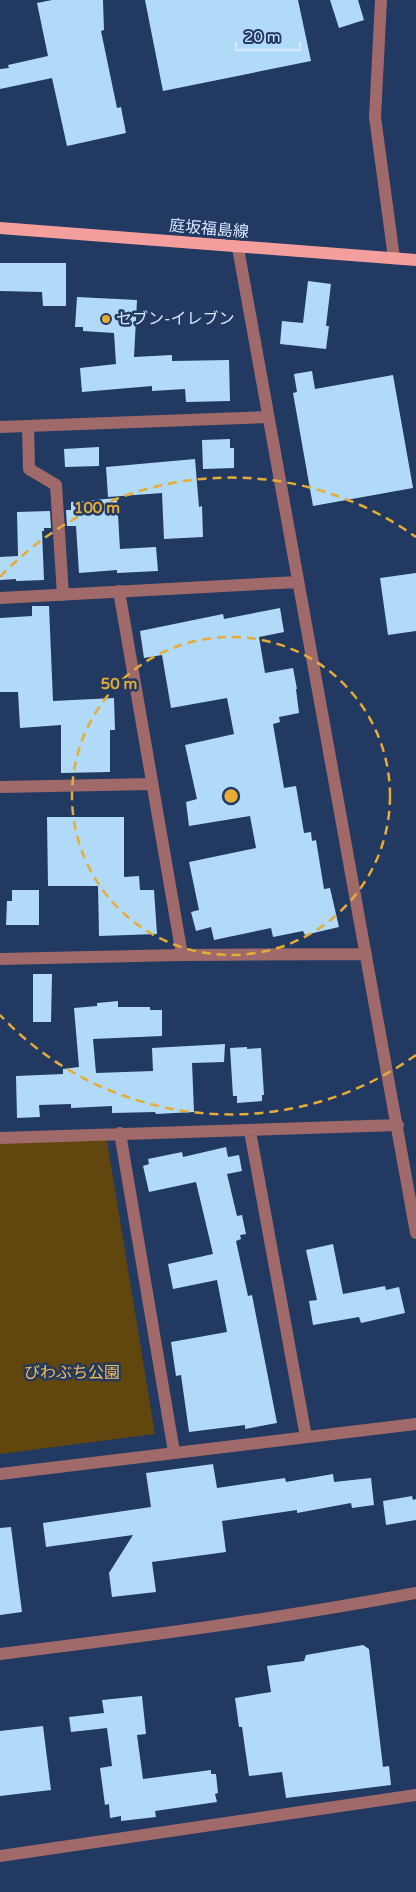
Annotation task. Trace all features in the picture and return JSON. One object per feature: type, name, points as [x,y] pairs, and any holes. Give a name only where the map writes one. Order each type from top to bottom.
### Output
[{"type":"main road","name":"庭坂福島線","points":[[0,228],[238,248],[416,260]]},
{"type":"street","points":[[381,0],[375,116],[394,258]]},
{"type":"street","points":[[238,248],[416,1233]]},
{"type":"street","points":[[0,427],[268,417]]},
{"type":"street","points":[[28,426],[29,469],[56,485],[63,595]]},
{"type":"street","points":[[0,598],[298,582]]},
{"type":"street","points":[[119,591],[182,955]]},
{"type":"street","points":[[0,787],[152,784]]},
{"type":"street","points":[[0,959],[182,955],[366,954]]},
{"type":"street","points":[[0,1138],[398,1125]]},
{"type":"street","points":[[250,1131],[306,1437]]},
{"type":"street","points":[[120,1133],[174,1452]]},
{"type":"street","points":[[0,1474],[416,1424]]},
{"type":"street","points":[[0,1654],[104,1642],[328,1609],[416,1593]]},
{"type":"street","points":[[0,1856],[416,1795]]},
{"type":"green space","name":"びわぶち公園","points":[[106,1135],[155,1434],[0,1454],[0,1140]]},
{"type":"building","points":[[52,0],[103,0],[104,30],[101,31],[117,108],[121,107],[126,133],[67,146],[52,78],[0,89],[0,69],[9,68],[8,65],[48,56],[37,3]]},
{"type":"building","points":[[145,0],[298,0],[311,61],[163,91]]},
{"type":"building","points":[[330,0],[358,0],[364,20],[339,28]]},
{"type":"building","points":[[0,263],[66,263],[66,306],[43,306],[42,292],[0,291]]},
{"type":"building","points":[[308,281],[331,284],[326,326],[329,326],[326,349],[280,344],[282,321],[303,323]]},
{"type":"building","points":[[77,297],[137,300],[134,357],[172,355],[172,361],[229,360],[230,401],[186,402],[185,389],[152,391],[152,386],[82,392],[80,368],[116,364],[114,333],[83,331],[83,327],[75,327]]},
{"type":"building","points":[[312,371],[315,389],[393,375],[413,488],[313,506],[293,393],[297,392],[294,374]]},
{"type":"building","points":[[230,439],[230,448],[234,448],[234,468],[203,469],[202,440]]},
{"type":"building","points":[[99,447],[99,466],[65,467],[64,449]]},
{"type":"building","points":[[195,459],[199,507],[202,506],[203,537],[164,539],[162,493],[108,497],[106,467]]},
{"type":"building","points":[[117,498],[120,549],[156,547],[158,571],[117,573],[117,570],[79,573],[76,526],[67,526],[66,510],[71,510],[71,502]]},
{"type":"building","points":[[50,511],[51,528],[44,528],[44,531],[42,531],[44,580],[0,580],[0,557],[18,556],[17,512]]},
{"type":"building","points":[[416,573],[416,631],[388,635],[380,578]]},
{"type":"building","points":[[32,606],[49,606],[53,701],[114,698],[115,730],[110,730],[110,772],[61,773],[61,725],[20,728],[18,692],[0,692],[0,618],[32,616]]},
{"type":"building","points":[[280,608],[284,632],[259,637],[265,673],[293,668],[297,689],[299,713],[279,717],[280,722],[273,724],[284,788],[296,786],[304,833],[311,832],[312,841],[316,840],[324,889],[330,888],[339,927],[305,935],[303,931],[273,937],[271,928],[214,940],[211,927],[196,931],[191,912],[199,910],[189,862],[256,848],[250,816],[189,826],[186,802],[197,799],[185,745],[234,734],[227,698],[171,708],[162,655],[144,658],[140,631],[223,614],[224,619]]},
{"type":"building","points":[[47,817],[124,817],[124,877],[139,876],[140,890],[154,890],[157,934],[99,936],[98,886],[48,886]]},
{"type":"building","points":[[12,890],[39,890],[39,925],[6,925],[7,901],[12,901]]},
{"type":"building","points":[[33,974],[52,974],[51,1022],[33,1022]]},
{"type":"building","points":[[118,1001],[118,1007],[150,1007],[150,1010],[162,1010],[162,1036],[93,1039],[96,1073],[153,1071],[152,1048],[225,1044],[224,1062],[192,1063],[194,1112],[156,1114],[155,1112],[112,1113],[112,1106],[71,1108],[71,1104],[39,1105],[40,1117],[17,1118],[16,1076],[63,1074],[63,1069],[79,1067],[74,1008],[97,1006],[97,1003]]},
{"type":"building","points":[[247,1047],[247,1049],[261,1048],[264,1095],[262,1095],[262,1101],[237,1103],[237,1096],[233,1096],[230,1048]]},
{"type":"building","points":[[226,1147],[228,1157],[239,1155],[242,1171],[227,1174],[237,1216],[242,1215],[246,1234],[240,1235],[241,1239],[236,1241],[248,1296],[252,1295],[277,1423],[245,1429],[245,1425],[189,1432],[181,1375],[176,1376],[171,1342],[227,1332],[217,1280],[173,1289],[168,1264],[213,1254],[196,1182],[149,1192],[143,1166],[149,1164],[148,1159],[182,1152],[183,1157]]},
{"type":"building","points":[[333,1244],[343,1294],[385,1286],[386,1290],[399,1287],[405,1313],[361,1323],[359,1317],[313,1325],[309,1301],[317,1300],[306,1250]]},
{"type":"building","points":[[213,1464],[217,1488],[285,1478],[286,1482],[333,1474],[334,1482],[371,1478],[374,1505],[352,1508],[351,1503],[297,1513],[297,1510],[222,1521],[226,1552],[152,1562],[156,1592],[112,1597],[109,1573],[133,1535],[46,1547],[43,1523],[151,1507],[146,1473]]},
{"type":"building","points":[[412,1496],[413,1500],[416,1499],[416,1520],[386,1525],[383,1501]]},
{"type":"building","points":[[11,1527],[22,1612],[0,1615],[0,1528]]},
{"type":"building","points":[[363,1645],[369,1649],[383,1767],[389,1766],[391,1785],[286,1798],[282,1772],[249,1776],[242,1727],[239,1727],[235,1698],[271,1692],[267,1666],[304,1661],[306,1655]]},
{"type":"building","points":[[142,1696],[146,1734],[137,1735],[143,1779],[211,1770],[211,1774],[216,1774],[218,1793],[215,1794],[217,1802],[155,1811],[156,1817],[121,1821],[121,1816],[110,1818],[109,1804],[105,1805],[100,1768],[112,1766],[107,1728],[71,1732],[69,1717],[104,1713],[102,1700]]},
{"type":"building","points":[[43,1726],[51,1790],[0,1796],[0,1731]]},
{"type":"place","name":"セブン-イレブン","points":[[106,319]]}]
